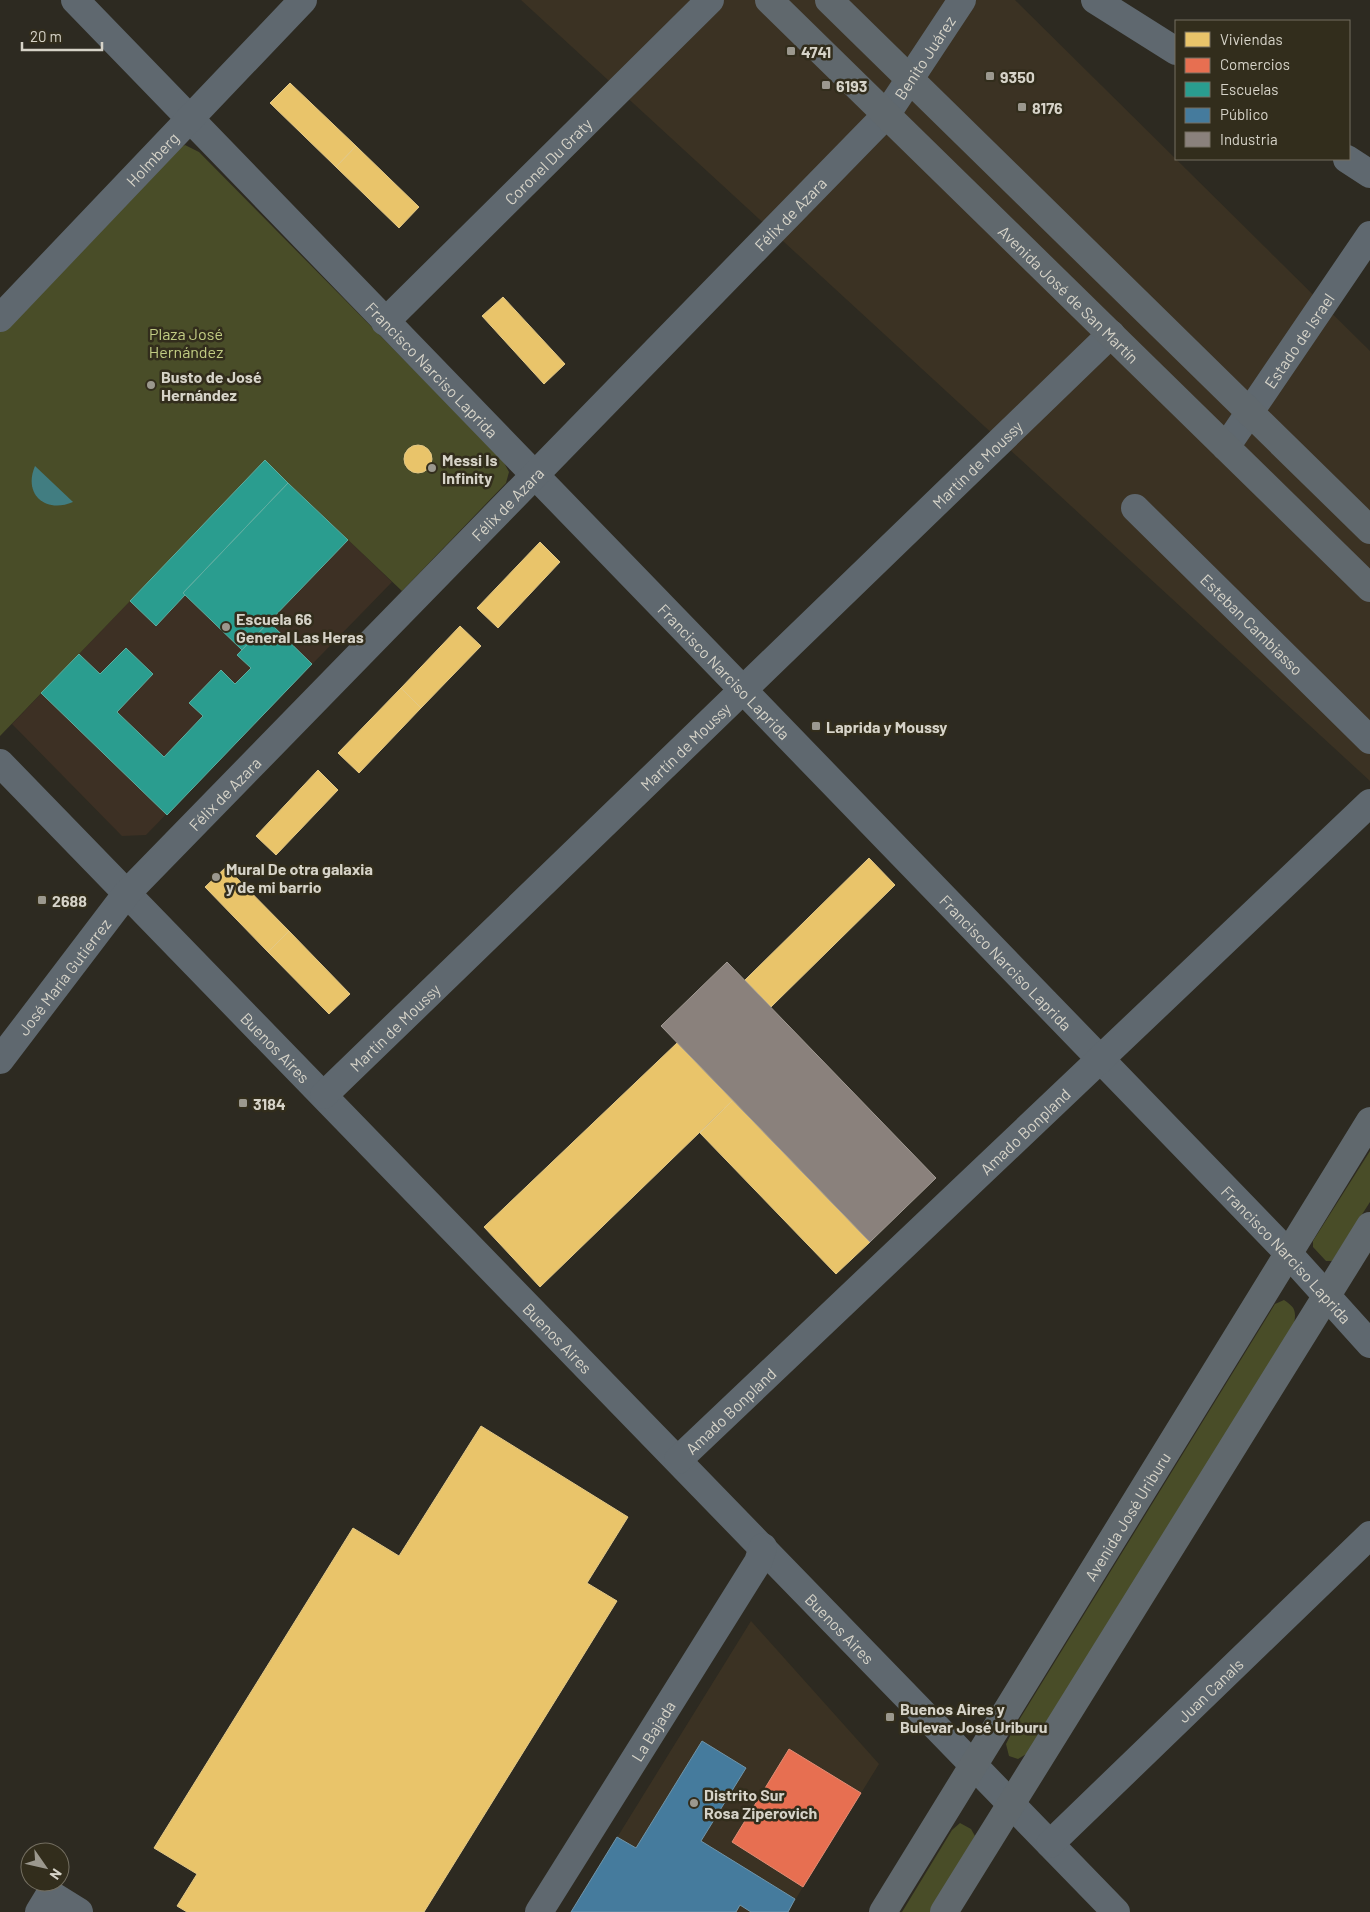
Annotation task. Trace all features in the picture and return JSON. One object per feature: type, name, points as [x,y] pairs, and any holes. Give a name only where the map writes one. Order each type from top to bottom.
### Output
[{"type":"main road","name":"Avenida José de San Martín","points":[[769,0],[1370,588]]},
{"type":"main road","points":[[830,0],[1370,530]]},
{"type":"main road","name":"Avenida José Uriburu","points":[[883,1912],[1370,1121]]},
{"type":"main road","points":[[944,1912],[1370,1226]]},
{"type":"street","name":"Francisco Narciso Laprida","points":[[75,0],[1288,1253],[1370,1344]]},
{"type":"street","name":"Holmberg","points":[[0,318],[303,0]]},
{"type":"street","name":"Coronel Du Graty","points":[[385,322],[710,0]]},
{"type":"street","name":"Benito Juárez","points":[[886,115],[962,0]]},
{"type":"street","points":[[1095,0],[1175,50]]},
{"type":"street","name":"Félix de Azara","points":[[127,893],[886,115]]},
{"type":"street","points":[[1348,160],[1370,174]]},
{"type":"street","name":"Estado de Israel","points":[[1226,447],[1370,235]]},
{"type":"street","name":"Martín de Moussy","points":[[324,1095],[1111,334]]},
{"type":"street","name":"Esteban Cambiasso","points":[[1135,508],[1370,740]]},
{"type":"street","name":"Buenos Aires","points":[[0,763],[1116,1912]]},
{"type":"street","name":"Amado Bonpland","points":[[678,1460],[1370,803]]},
{"type":"street","name":"José María Gutierrez","points":[[0,1060],[127,893]]},
{"type":"street","name":"Juan Canals","points":[[1050,1844],[1370,1535]]},
{"type":"street","name":"La Bajada","points":[[539,1912],[758,1562],[763,1547]]},
{"type":"street","points":[[45,1903],[79,1912]]},
{"type":"shaded area","points":[[521,0],[1015,0],[1370,351],[1370,781]]},
{"type":"shaded area","name":"Escuela 66 General Las Heras","points":[[265,460],[392,582],[146,835],[122,836],[12,724]]},
{"type":"shaded area","points":[[751,1621],[879,1764],[788,1912],[571,1912]]},
{"type":"green space","name":"Plaza José Hernández","points":[[185,145],[199,152],[502,459],[509,472],[506,483],[402,591],[265,461],[0,736],[0,330],[168,154]]},
{"type":"green space","points":[[1370,1151],[1370,1202],[1332,1261],[1326,1261],[1313,1247],[1313,1241]]},
{"type":"green space","points":[[1284,1300],[1294,1310],[1294,1325],[1028,1753],[1018,1759],[1009,1756],[1006,1744],[1013,1730],[1275,1304]]},
{"type":"green space","points":[[960,1823],[971,1829],[975,1836],[931,1912],[902,1912],[952,1830]]},
{"type":"water","points":[[35,466],[73,502],[54,505],[39,499],[34,493],[32,485]]},
{"type":"building: Viviendas","points":[[290,83],[356,146],[336,167],[270,103]]},
{"type":"building: Viviendas","points":[[356,146],[419,207],[399,228],[336,167]]},
{"type":"building: Viviendas","points":[[503,297],[565,364],[544,384],[482,316]]},
{"type":"building: Viviendas","points":[[418,445],[428,449],[432,459],[428,469],[418,473],[408,469],[404,459],[408,449]]},
{"type":"building: Viviendas","points":[[540,542],[560,562],[498,628],[477,608]]},
{"type":"building: Viviendas","points":[[460,626],[481,646],[421,708],[401,688]]},
{"type":"building: Viviendas","points":[[401,688],[421,708],[359,773],[338,753]]},
{"type":"building: Viviendas","points":[[318,770],[338,790],[276,855],[256,836]]},
{"type":"building: Viviendas","points":[[869,858],[895,885],[771,1007],[745,980]]},
{"type":"building: Viviendas","points":[[226,867],[289,931],[268,952],[205,887]]},
{"type":"building: Viviendas","points":[[289,931],[350,994],[329,1014],[268,952]]},
{"type":"building: Viviendas","points":[[678,1042],[733,1100],[540,1287],[484,1227]]},
{"type":"building: Viviendas","points":[[733,1100],[870,1242],[836,1274],[700,1133]]},
{"type":"building: Viviendas","points":[[481,1426],[628,1517],[587,1583],[617,1601],[424,1912],[187,1912],[177,1906],[197,1874],[154,1848],[353,1528],[399,1556]]},
{"type":"building: Comercios","points":[[789,1749],[861,1793],[803,1887],[732,1842]]},
{"type":"building: Escuelas","points":[[265,460],[288,483],[183,593],[185,595],[156,626],[130,601]]},
{"type":"building: Escuelas","points":[[288,483],[348,540],[242,650],[183,593]]},
{"type":"building: Escuelas","points":[[269,622],[312,664],[167,815],[41,693],[79,654],[100,674],[126,648],[153,674],[117,712],[164,757],[203,716],[189,703],[221,670],[235,684],[251,668],[237,655]]},
{"type":"building: Público","name":"Distrito Sur Rosa Ziperovich","points":[[702,1741],[746,1768],[701,1841],[795,1899],[788,1912],[751,1912],[740,1905],[736,1912],[571,1912],[617,1837],[636,1848]]},
{"type":"building: Industria","points":[[727,962],[936,1178],[870,1242],[661,1026]]},
{"type":"place","name":"4741","points":[[791,51]]},
{"type":"place","name":"9350","points":[[990,76]]},
{"type":"place","name":"6193","points":[[826,85]]},
{"type":"place","name":"8176","points":[[1022,107]]},
{"type":"place","name":"Busto de José Hernández","points":[[151,385]]},
{"type":"place","name":"Messi Is Infinity","points":[[432,468]]},
{"type":"place","name":"Escuela 66 General Las Heras","points":[[226,627]]},
{"type":"place","name":"Laprida y Moussy","points":[[816,726]]},
{"type":"place","name":"Mural De otra galaxia y de mi barrio","points":[[216,877]]},
{"type":"place","name":"2688","points":[[42,900]]},
{"type":"place","name":"3184","points":[[243,1103]]},
{"type":"place","name":"Buenos Aires y Bulevar José Uriburu","points":[[890,1717]]},
{"type":"place","name":"Distrito Sur Rosa Ziperovich","points":[[694,1803]]}]
